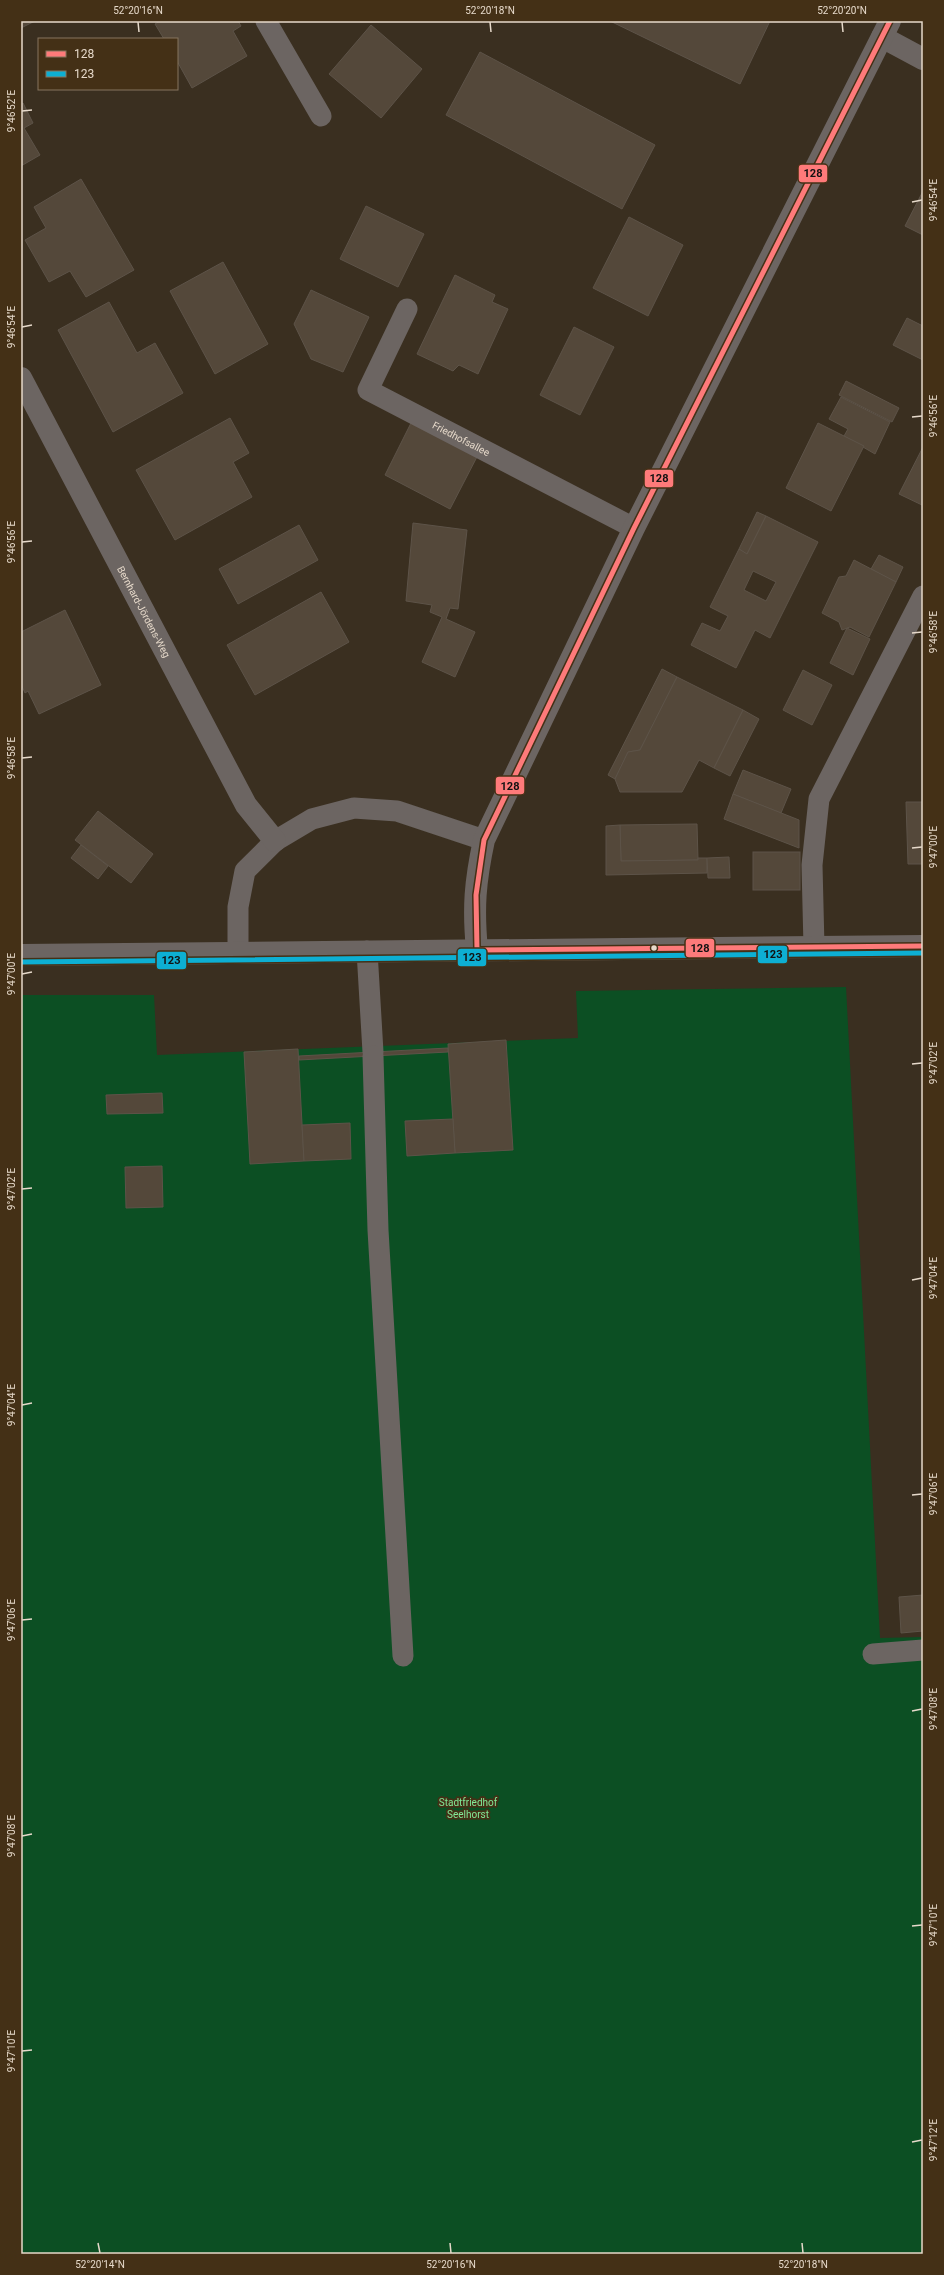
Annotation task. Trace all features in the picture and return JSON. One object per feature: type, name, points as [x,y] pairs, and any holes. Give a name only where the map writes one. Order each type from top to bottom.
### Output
[{"type":"street","points":[[477,950],[474,915],[475,880],[484,840],[634,528],[886,29],[923,59]]},
{"type":"street","name":"Bernhard-Jördens-Weg","points":[[21,378],[246,805],[275,841]]},
{"type":"street","points":[[21,955],[367,950],[923,946]]},
{"type":"lane","points":[[266,21],[321,116]]},
{"type":"lane","name":"Friedhofsallee","points":[[407,309],[368,390],[634,528]]},
{"type":"lane","points":[[814,947],[812,865],[819,799],[923,596]]},
{"type":"lane","points":[[238,952],[238,907],[245,871],[275,841],[312,819],[354,808],[397,811],[484,840]]},
{"type":"lane","points":[[367,950],[373,1054],[378,1230],[403,1656]]},
{"type":"lane","points":[[873,1654],[923,1650]]},
{"type":"green space","name":"Stadtfriedhof Seelhorst","points":[[846,987],[880,1638],[923,1637],[923,2254],[21,2254],[21,995],[154,995],[157,1055],[578,1038],[576,991]]},
{"type":"building","points":[[21,21],[35,21],[21,28]]},
{"type":"building","points":[[160,21],[238,21],[241,26],[233,31],[247,56],[192,88],[178,63],[178,38],[163,38],[155,24]]},
{"type":"building","points":[[610,21],[770,21],[740,84]]},
{"type":"building","points":[[371,25],[422,69],[381,118],[329,74]]},
{"type":"building","points":[[480,52],[655,145],[622,209],[446,115]]},
{"type":"building","points":[[23,103],[33,123],[24,128],[40,155],[21,166],[21,104]]},
{"type":"building","points":[[81,179],[134,270],[86,297],[70,271],[49,282],[25,240],[46,228],[34,207]]},
{"type":"building","points":[[923,191],[923,235],[905,226]]},
{"type":"building","points":[[366,206],[424,234],[398,287],[340,259]]},
{"type":"building","points":[[629,217],[683,245],[648,316],[593,288]]},
{"type":"building","points":[[223,262],[268,344],[215,374],[170,291]]},
{"type":"building","points":[[455,275],[495,295],[492,302],[508,309],[478,374],[459,365],[453,371],[417,354]]},
{"type":"building","points":[[311,290],[369,317],[343,372],[311,359],[294,324]]},
{"type":"building","points":[[109,302],[137,353],[155,343],[183,393],[113,432],[58,330]]},
{"type":"building","points":[[907,318],[923,326],[923,360],[893,345]]},
{"type":"building","points":[[574,327],[614,347],[580,415],[540,395]]},
{"type":"building","points":[[846,381],[899,408],[892,422],[839,395]]},
{"type":"building","points":[[841,397],[890,422],[875,454],[844,436],[848,429],[829,419]]},
{"type":"building","points":[[230,418],[249,453],[233,462],[252,497],[175,540],[136,470]]},
{"type":"building","points":[[413,419],[479,453],[450,509],[385,475]]},
{"type":"building","points":[[818,423],[864,446],[831,511],[786,488]]},
{"type":"building","points":[[923,447],[923,503],[922,505],[899,494]]},
{"type":"building","points":[[757,512],[766,516],[747,554],[739,549]]},
{"type":"building","points":[[766,516],[818,542],[770,638],[755,630],[736,668],[691,645],[702,623],[720,631],[728,616],[710,607],[739,549],[747,554]],"holes":[[[753,571],[776,582],[766,601],[744,590]]]},
{"type":"building","points":[[413,523],[467,530],[458,609],[450,608],[446,619],[475,632],[455,677],[422,662],[442,617],[430,612],[432,605],[406,601]]},
{"type":"building","points":[[299,525],[318,560],[238,604],[219,569]]},
{"type":"building","points":[[879,555],[903,567],[896,582],[871,569]]},
{"type":"building","points":[[854,560],[896,582],[869,637],[850,627],[842,630],[839,622],[822,613],[839,577],[846,576]]},
{"type":"building","points":[[321,592],[349,642],[255,695],[227,645]]},
{"type":"building","points":[[65,610],[101,685],[39,714],[28,691],[25,693],[21,684],[21,632]]},
{"type":"building","points":[[847,628],[870,639],[853,675],[830,663]]},
{"type":"building","points":[[662,669],[677,677],[640,750],[628,752],[615,779],[608,775]]},
{"type":"building","points":[[803,670],[832,685],[812,725],[783,710]]},
{"type":"building","points":[[677,677],[743,710],[714,768],[699,760],[682,792],[620,792],[615,779],[628,752],[640,750]]},
{"type":"building","points":[[743,710],[759,719],[730,776],[714,768]]},
{"type":"building","points":[[743,770],[791,789],[781,813],[733,794]]},
{"type":"building","points":[[733,794],[799,820],[799,848],[724,819]]},
{"type":"building","points":[[906,802],[923,802],[923,864],[908,864]]},
{"type":"building","points":[[98,811],[153,854],[131,883],[75,840]]},
{"type":"building","points":[[697,824],[698,860],[621,861],[620,825]]},
{"type":"building","points":[[620,825],[621,861],[698,860],[698,858],[707,858],[707,873],[606,875],[606,826]]},
{"type":"building","points":[[81,845],[108,866],[98,879],[71,858]]},
{"type":"building","points":[[753,852],[800,852],[800,890],[753,890]]},
{"type":"building","points":[[729,857],[730,878],[708,878],[707,858]]},
{"type":"building","points":[[506,1040],[513,1150],[455,1153],[448,1044]]},
{"type":"building","points":[[448,1048],[448,1052],[299,1060],[299,1056]]},
{"type":"building","points":[[298,1049],[304,1161],[250,1164],[244,1052]]},
{"type":"building","points":[[162,1093],[163,1113],[107,1114],[106,1095]]},
{"type":"building","points":[[453,1119],[455,1153],[407,1156],[405,1121]]},
{"type":"building","points":[[350,1123],[351,1159],[304,1161],[302,1125]]},
{"type":"building","points":[[162,1166],[163,1207],[126,1208],[125,1167]]},
{"type":"building","points":[[923,1595],[923,1631],[901,1633],[899,1597]]},
{"type":"transit line","name":"128","points":[[477,950],[476,895],[484,840],[634,528],[890,21]]},
{"type":"transit line","name":"128","points":[[477,950],[923,946]]},
{"type":"transit line","name":"123","points":[[21,962],[923,953]]}]
